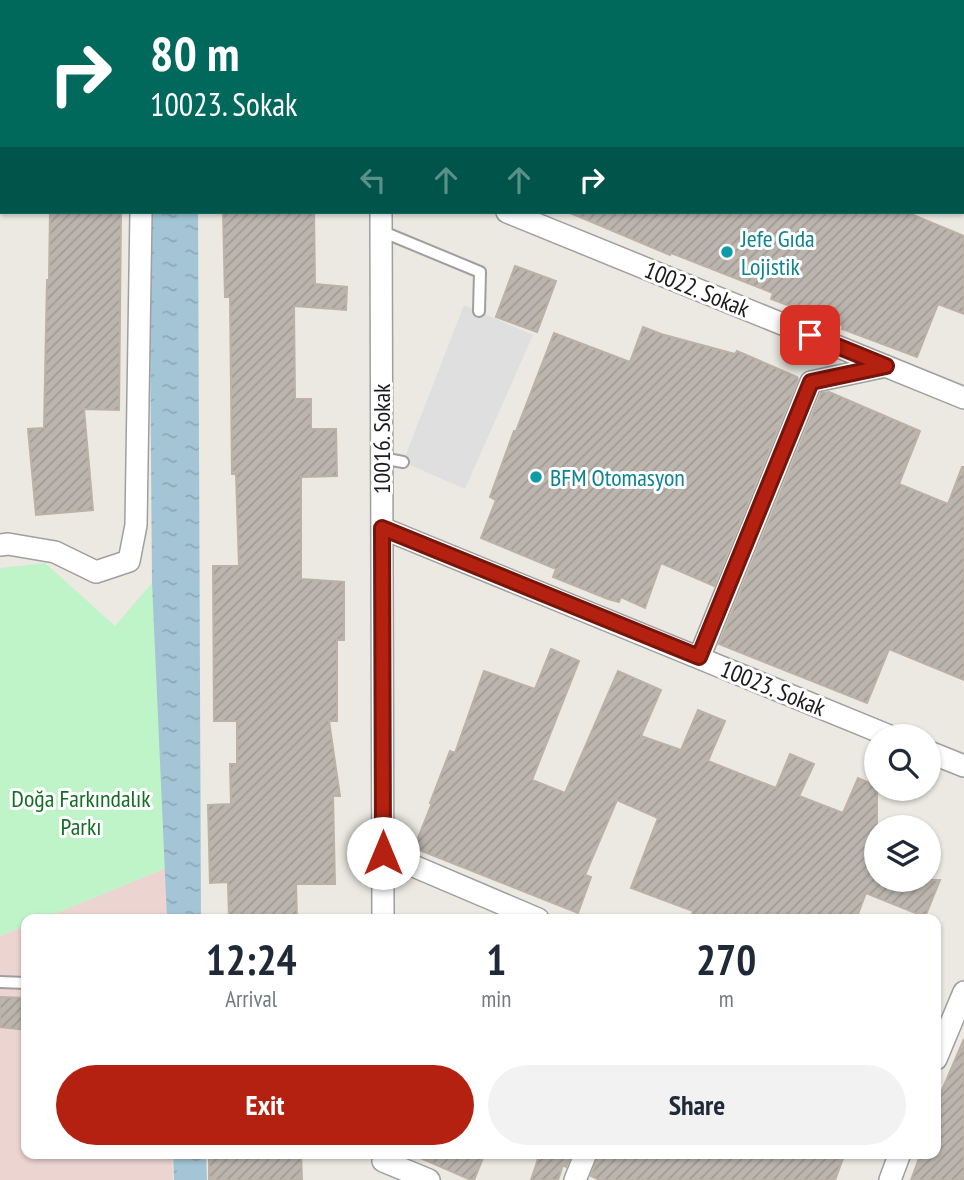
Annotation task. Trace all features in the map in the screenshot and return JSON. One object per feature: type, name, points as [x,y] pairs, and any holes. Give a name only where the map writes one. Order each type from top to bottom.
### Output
[{"type":"street","points":[[0,545],[55,552],[96,572],[129,561],[136,525],[141,214]]},
{"type":"street","name":"10022. Sokak","points":[[512,214],[964,398]]},
{"type":"street","name":"10016. Sokak","points":[[381,221],[383,914]]},
{"type":"street","points":[[699,657],[811,382],[886,366]]},
{"type":"street","name":"10023. Sokak","points":[[382,528],[864,725]]},
{"type":"street","points":[[941,757],[964,766]]},
{"type":"street","points":[[383,853],[526,914]]},
{"type":"street","points":[[941,1047],[964,992]]},
{"type":"street","points":[[575,1180],[584,1159]]},
{"type":"street","points":[[890,1180],[898,1159]]},
{"type":"street","points":[[383,1165],[429,1180]]},
{"type":"lane","points":[[381,221],[480,272],[479,311]]},
{"type":"lane","points":[[382,458],[403,463]]},
{"type":"lane","points":[[0,982],[21,984]]},
{"type":"shaded area","points":[[464,305],[533,335],[465,489],[403,462]]},
{"type":"shaded area","points":[[166,868],[167,914],[54,914]]},
{"type":"shaded area","points":[[21,927],[21,1159],[172,1159],[173,1180],[0,1180],[0,936]]},
{"type":"green space","name":"Doğa Farkındalık Parkı","points":[[45,563],[115,626],[152,583],[166,868],[54,914],[21,914],[21,927],[0,936],[0,568]]},
{"type":"water","points":[[149,214],[198,214],[201,914],[167,914],[152,583]]},
{"type":"water","points":[[173,1159],[206,1159],[207,1180],[174,1180]]},
{"type":"building","points":[[50,214],[121,214],[119,410],[84,409],[93,510],[36,515],[28,429],[44,428]]},
{"type":"building","points":[[223,214],[314,214],[315,284],[347,287],[346,310],[294,306],[295,399],[311,399],[311,429],[336,429],[337,476],[301,477],[301,579],[344,582],[344,640],[337,640],[337,721],[329,721],[340,796],[333,796],[335,884],[296,884],[297,914],[229,914],[228,882],[210,883],[208,805],[231,804],[230,764],[237,764],[237,721],[214,721],[213,566],[239,566],[236,474],[232,474],[230,297],[225,297]]},
{"type":"building","points":[[573,214],[911,214],[964,236],[964,314],[938,304],[917,357],[771,299],[773,293],[671,253],[670,255]]},
{"type":"building","points":[[515,266],[556,281],[537,332],[496,317]]},
{"type":"building","points":[[643,327],[735,354],[737,351],[798,379],[714,586],[661,563],[645,608],[621,597],[619,602],[608,599],[553,577],[556,569],[481,538],[496,500],[490,497],[554,333],[630,362]]},
{"type":"building","points":[[829,392],[920,431],[899,484],[948,504],[964,467],[964,680],[889,649],[867,703],[719,644],[821,393]]},
{"type":"building","points":[[551,649],[579,661],[532,780],[565,793],[618,671],[661,690],[641,736],[681,750],[698,710],[725,721],[708,761],[776,788],[790,754],[814,764],[799,796],[843,813],[858,778],[864,781],[864,801],[877,801],[877,815],[864,815],[864,892],[935,892],[926,914],[918,914],[866,893],[858,914],[692,914],[693,911],[631,888],[658,818],[617,800],[585,875],[591,877],[578,913],[414,848],[450,751],[455,753],[484,671],[535,689]]},
{"type":"building","points":[[0,997],[21,998],[21,1029],[0,1027]]},
{"type":"building","points":[[964,1039],[964,1180],[911,1180],[919,1159],[941,1159],[941,1092]]},
{"type":"building","points":[[209,1159],[301,1159],[302,1180],[209,1180]]},
{"type":"building","points":[[423,1159],[483,1159],[474,1180]]},
{"type":"building","points":[[538,1159],[569,1159],[566,1167],[563,1165],[558,1180],[531,1180]]},
{"type":"building","points":[[597,1159],[843,1159],[835,1180],[600,1180],[591,1176]]},
{"type":"place","name":"Jefe Gıda Lojistik","points":[[727,252]]},
{"type":"place","name":"BFM Otomasyon","points":[[536,477]]},
{"type":"route","points":[[383,853],[382,528],[699,657],[811,382],[886,366],[810,335]]}]
